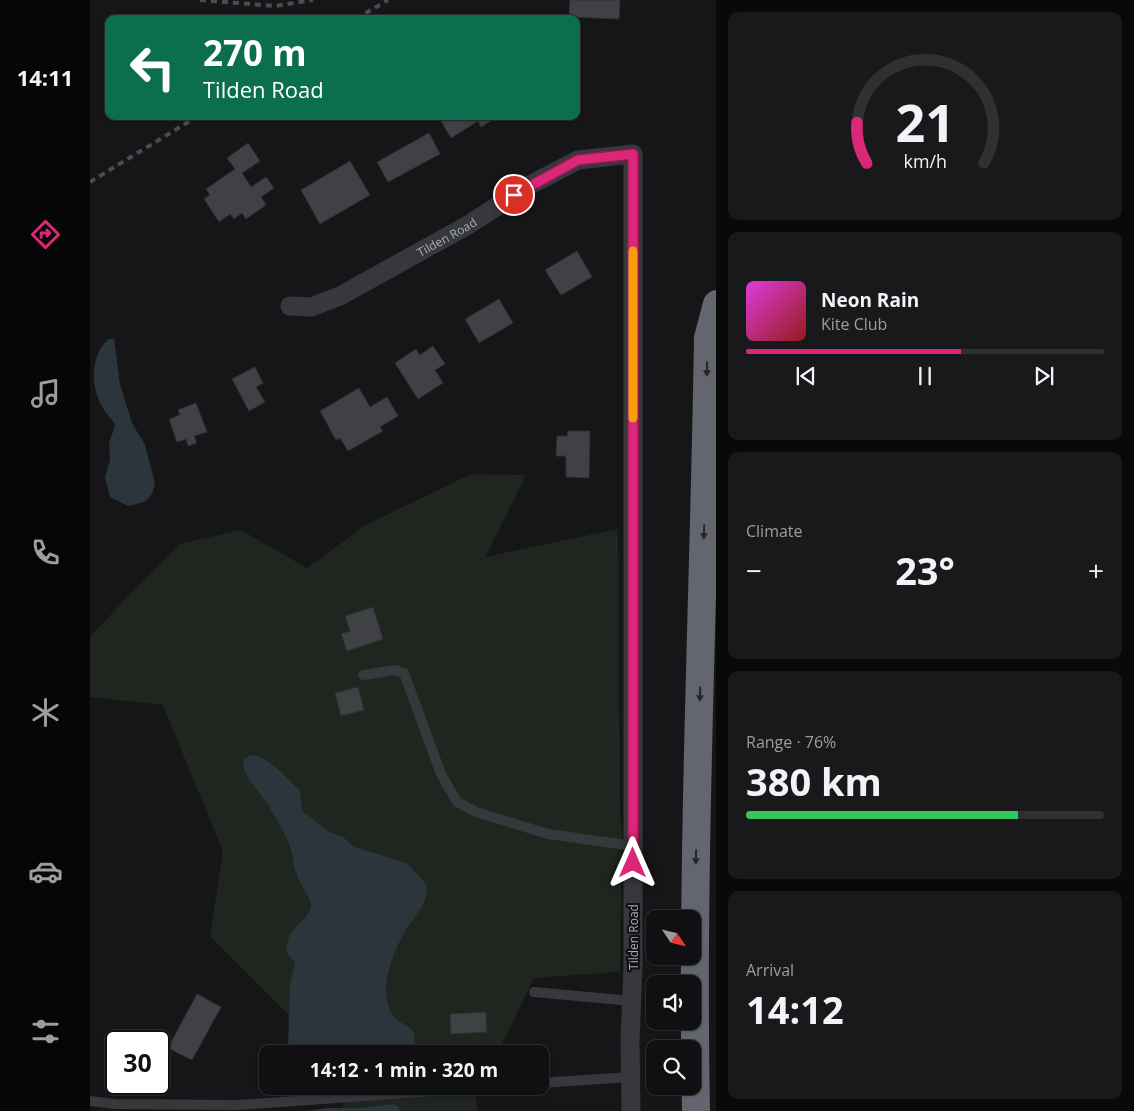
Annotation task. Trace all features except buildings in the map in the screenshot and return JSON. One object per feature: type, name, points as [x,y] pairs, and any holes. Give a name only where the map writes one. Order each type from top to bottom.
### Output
[{"type":"highway","points":[[696,1111],[694,1019],[697,809],[708,338],[716,304]]},
{"type":"street","name":"Tilden Road","points":[[290,306],[311,307],[340,296],[468,225],[530,186],[578,160],[633,154],[631,1111]]},
{"type":"lane","points":[[363,675],[396,670],[404,673],[441,774],[457,802],[476,812],[548,834],[633,846]]},
{"type":"lane","points":[[534,992],[632,1001]]},
{"type":"lane","points":[[549,1082],[631,1077]]},
{"type":"lane","points":[[90,1101],[115,1104],[239,1105],[376,1095]]},
{"type":"shaded area","points":[[108,339],[114,339],[120,384],[132,423],[145,445],[155,483],[152,494],[146,501],[128,506],[110,497],[105,477],[110,460],[109,443],[115,426],[99,401],[94,382],[94,373],[98,354]]},
{"type":"shaded area","points":[[471,474],[526,475],[485,557],[618,529],[620,813],[622,832],[620,972],[534,978],[501,1045],[289,1045],[288,1014],[210,936],[223,852],[163,705],[90,697],[90,636],[179,544],[241,530],[307,568],[366,525]]},
{"type":"shaded area","points":[[250,755],[270,763],[300,791],[302,811],[330,832],[343,837],[354,847],[407,863],[426,884],[427,890],[424,902],[397,947],[389,969],[386,991],[387,1002],[391,1012],[398,1021],[414,1032],[415,1045],[288,1045],[290,984],[295,964],[287,952],[287,943],[294,929],[309,913],[311,903],[298,879],[286,836],[250,781],[245,771],[243,760]]},
{"type":"shaded area","points":[[335,1095],[476,1095],[477,1111],[341,1111],[346,1098]]},
{"type":"shaded area","points":[[392,1104],[398,1106],[400,1111],[307,1111],[326,1108],[361,1108]]},
{"type":"railway","points":[[200,0],[275,6],[313,0]]},
{"type":"railway","points":[[363,15],[388,0]]},
{"type":"railway","points":[[90,182],[191,120]]},
{"type":"slow traffic","points":[[633,251],[633,418]]},
{"type":"route","points":[[514,195],[578,160],[633,154],[633,863]]}]
